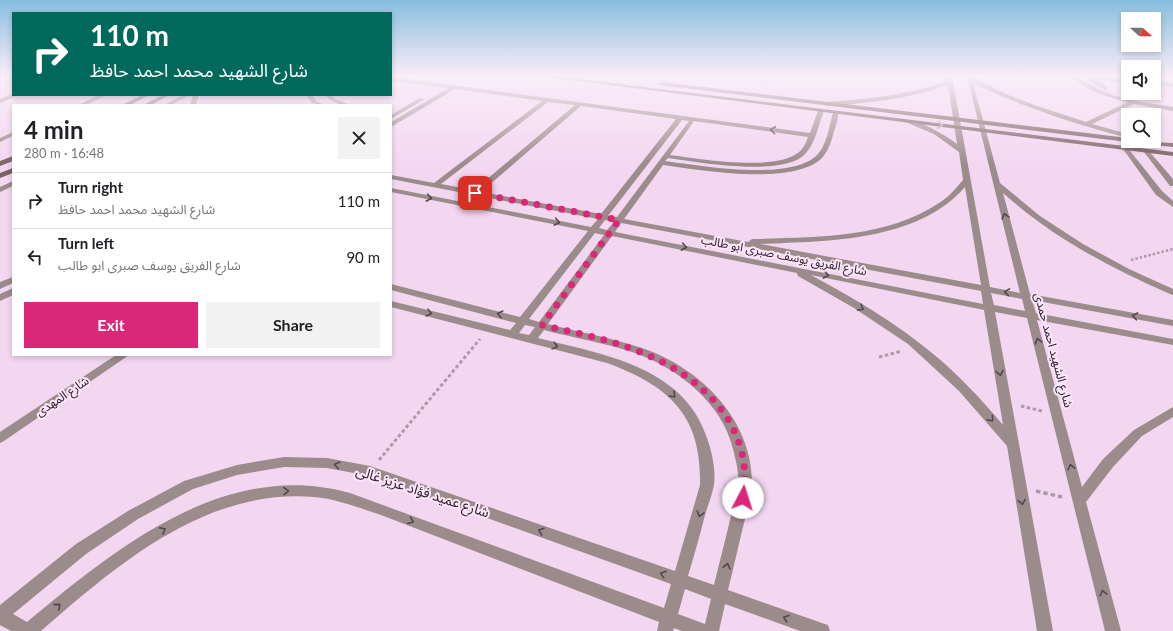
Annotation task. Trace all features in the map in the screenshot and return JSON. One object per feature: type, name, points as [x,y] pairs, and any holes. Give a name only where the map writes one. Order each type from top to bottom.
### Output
[{"type":"street","points":[[392,115],[409,105]]},
{"type":"street","points":[[392,124],[422,105]]},
{"type":"street","points":[[434,186],[538,105]]},
{"type":"street","points":[[558,105],[810,138]]},
{"type":"street","points":[[570,105],[577,107]]},
{"type":"street","points":[[776,105],[906,121],[958,124]]},
{"type":"street","points":[[836,105],[1121,147]]},
{"type":"street","points":[[955,105],[1045,631]]},
{"type":"street","name":"شارع الشهيد احمد حمدى","points":[[976,105],[1113,631]]},
{"type":"street","points":[[1031,105],[1121,134]]},
{"type":"street","points":[[1087,124],[1127,105]]},
{"type":"street","points":[[1154,105],[1173,109]]},
{"type":"street","points":[[475,193],[577,107]]},
{"type":"street","points":[[664,160],[745,164],[778,163],[800,156],[806,150],[821,111]]},
{"type":"street","points":[[664,160],[756,172],[792,168],[817,159],[823,152],[836,113]]},
{"type":"street","points":[[392,115],[406,116]]},
{"type":"street","points":[[392,120],[398,121]]},
{"type":"street","points":[[512,334],[678,120]]},
{"type":"street","points":[[906,121],[938,134],[963,152]]},
{"type":"street","points":[[532,340],[692,122]]},
{"type":"street","points":[[982,127],[1121,139]]},
{"type":"street","points":[[0,140],[12,134]]},
{"type":"street","points":[[1161,144],[1173,146]]},
{"type":"street","points":[[1125,148],[1173,154]]},
{"type":"street","points":[[1125,148],[1164,198],[1173,205]]},
{"type":"street","points":[[1146,151],[1173,184]]},
{"type":"street","points":[[0,164],[12,158]]},
{"type":"street","points":[[0,176],[12,170]]},
{"type":"street","name":"شارع الفريق يوسف صبرى ابو طالب","points":[[392,177],[1173,323]]},
{"type":"street","points":[[736,242],[840,236],[901,224],[924,215],[943,205],[956,194],[968,179]]},
{"type":"street","points":[[0,190],[12,184]]},
{"type":"street","points":[[997,184],[1040,221],[1073,242],[1114,265],[1173,292]]},
{"type":"street","name":"شارع الفريق يوسف صبرى ابو طالب","points":[[392,190],[1173,342]]},
{"type":"street","points":[[1164,198],[1173,199]]},
{"type":"street","points":[[791,268],[877,317],[918,346],[970,394],[1013,445]]},
{"type":"street","points":[[0,286],[12,280]]},
{"type":"street","points":[[392,287],[618,344],[658,359],[693,381],[709,395],[722,410],[732,426],[740,445],[744,466],[745,487],[711,631]]},
{"type":"street","points":[[0,298],[12,292]]},
{"type":"street","points":[[392,304],[609,360],[649,377],[667,389],[683,404],[694,421],[705,445],[708,465],[707,485],[667,624]]},
{"type":"street","points":[[392,309],[407,308]]},
{"type":"street","name":"شارع المهدى","points":[[0,438],[123,356]]},
{"type":"street","points":[[1079,501],[1108,463],[1138,433],[1173,411]]},
{"type":"street","name":"شارع عميد فؤاد عزيز غالى","points":[[0,616],[81,549],[133,515],[189,485],[237,470],[284,462],[327,463],[370,471],[822,631]]},
{"type":"street","points":[[0,616],[28,631],[86,582],[142,541],[187,516],[231,500],[274,491],[313,491],[348,498],[667,624],[703,631]]},
{"type":"path","points":[[1114,265],[1173,249]]},
{"type":"path","points":[[370,471],[488,328]]},
{"type":"path","points":[[880,357],[918,346]]},
{"type":"path","points":[[1005,402],[1057,415]]},
{"type":"path","points":[[1020,488],[1079,501]]},
{"type":"route","points":[[475,193],[619,220],[542,325],[618,344],[638,351],[658,359],[693,381],[709,395],[722,410],[732,426],[740,445],[744,466],[745,487],[743,498]]}]
